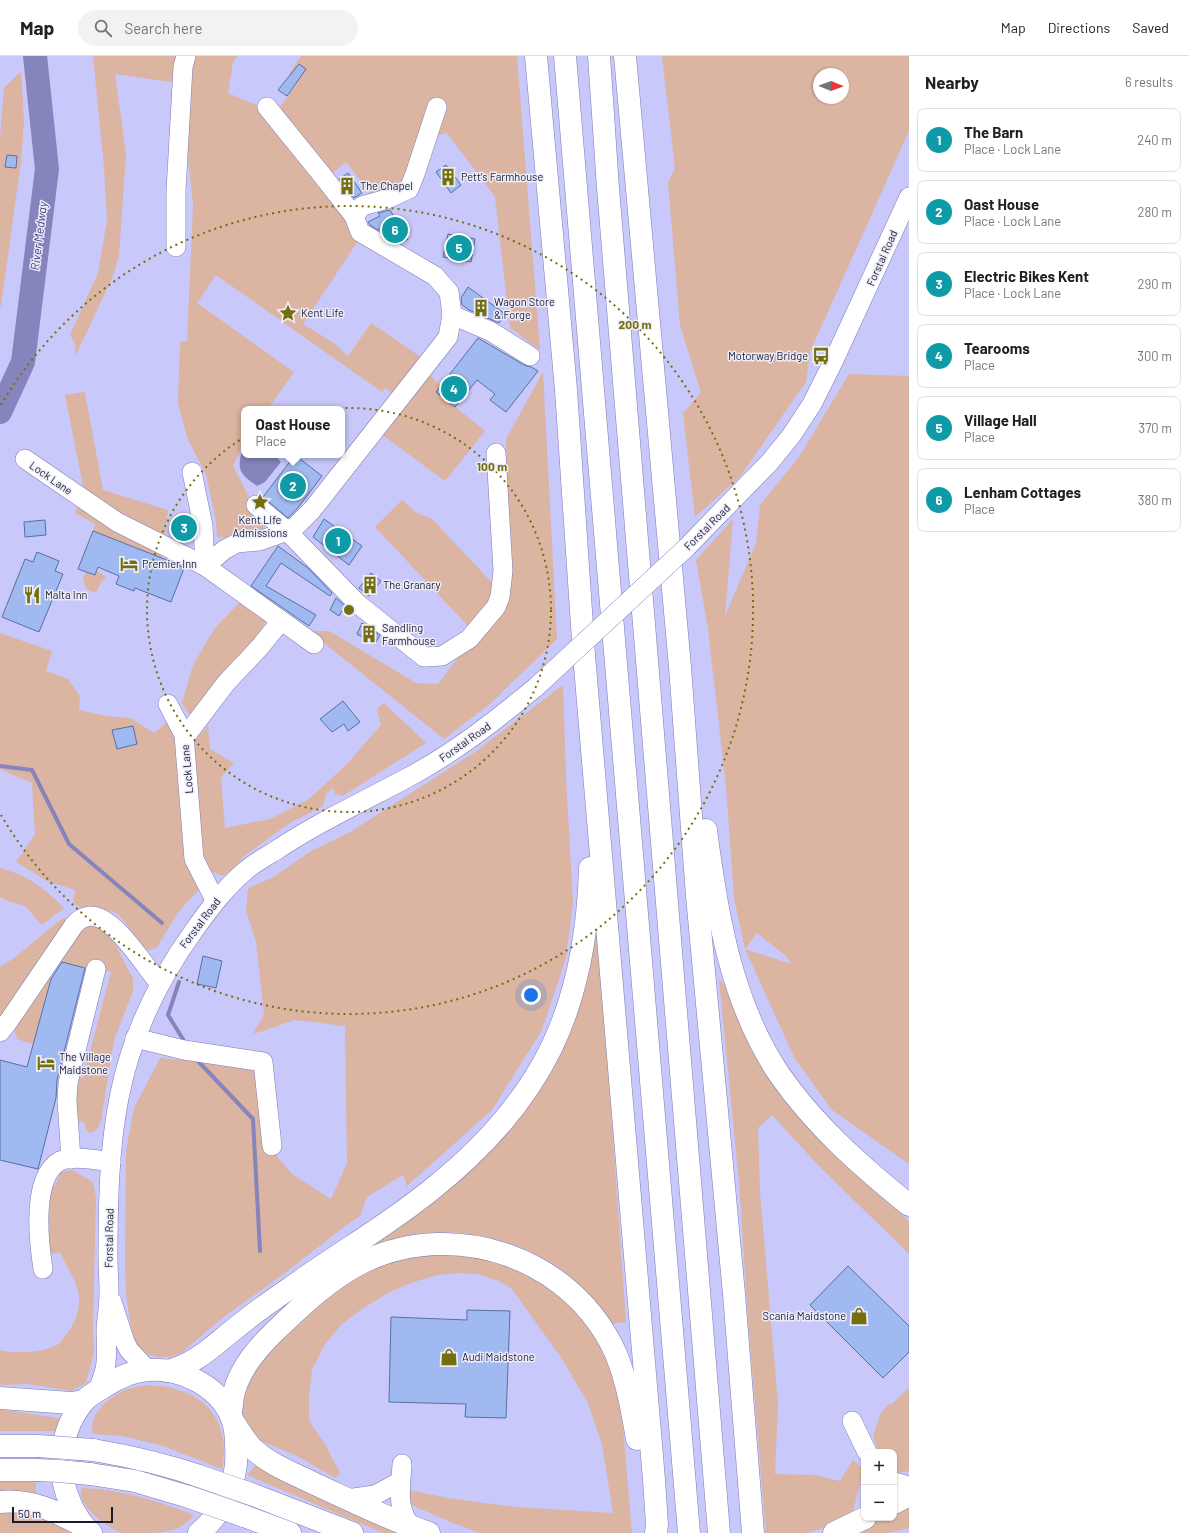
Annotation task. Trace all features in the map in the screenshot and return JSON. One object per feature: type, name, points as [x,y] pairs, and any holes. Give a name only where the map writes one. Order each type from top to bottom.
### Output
[{"type":"highway","points":[[536,56],[566,390],[584,654],[654,1480],[657,1524],[656,1533]]},
{"type":"highway","points":[[565,56],[690,1533]]},
{"type":"highway","points":[[599,56],[608,188],[719,1533]]},
{"type":"highway","points":[[625,56],[680,667],[697,896],[734,1294],[753,1533]]},
{"type":"highway","points":[[0,1398],[71,1403],[91,1396],[126,1375],[180,1368],[194,1360],[318,1268],[431,1191],[482,1146],[518,1104],[544,1063],[556,1038],[573,992],[586,928],[590,865],[586,770],[584,654]]},
{"type":"highway","points":[[680,667],[702,797],[717,906],[738,989],[755,1032],[779,1074],[802,1104],[838,1143],[909,1205]]},
{"type":"highway","points":[[199,1533],[213,1520],[221,1509],[228,1496],[234,1478],[237,1452],[236,1434],[231,1416],[232,1400],[238,1380],[252,1357],[263,1344],[306,1302],[348,1270],[383,1254],[400,1249],[429,1245],[469,1245],[503,1252],[519,1258],[535,1266],[562,1285],[583,1303],[607,1337],[616,1354],[632,1408],[638,1442],[647,1525],[650,1533]]},
{"type":"highway","points":[[158,1370],[190,1378],[204,1385],[222,1402],[251,1446],[279,1466],[347,1499],[421,1530]]},
{"type":"highway","points":[[88,1530],[76,1513],[63,1482],[62,1458],[69,1425],[76,1412],[91,1396]]},
{"type":"highway","points":[[0,1446],[38,1446],[93,1450],[138,1458],[175,1468],[251,1494],[352,1533]]},
{"type":"highway","points":[[0,1470],[59,1470],[135,1481],[189,1497],[290,1533]]},
{"type":"highway","points":[[897,1502],[909,1496]]},
{"type":"highway","points":[[0,1502],[26,1503],[41,1506],[55,1511],[88,1530]]},
{"type":"highway","points":[[834,1533],[861,1520]]},
{"type":"street","points":[[176,247],[176,184],[183,67],[186,56]]},
{"type":"street","points":[[205,566],[224,550],[237,543],[259,541],[287,531],[296,526],[312,510],[448,337],[452,315],[449,292],[435,276],[360,232],[354,216],[267,107]]},
{"type":"street","points":[[354,216],[362,206],[387,199],[409,189],[437,107]]},
{"type":"street","name":"Forstal Road","points":[[91,1396],[106,1368],[112,1162],[119,1098],[128,1059],[135,1038],[160,984],[180,949],[216,900],[246,870],[288,842],[337,814],[448,755],[470,740],[536,687],[687,547],[769,463],[791,436],[812,404],[834,360],[909,197]]},
{"type":"street","points":[[452,315],[490,331],[530,356]]},
{"type":"street","points":[[256,505],[287,531],[358,604],[382,624],[424,657],[442,656],[469,639],[496,607],[500,597],[504,572],[496,453]]},
{"type":"street","name":"Lock Lane","points":[[25,460],[117,522],[205,566],[243,592],[281,622],[314,644]]},
{"type":"street","points":[[192,472],[203,526],[205,566]]},
{"type":"street","name":"Lock Lane","points":[[216,900],[194,859],[184,735],[188,733],[226,683],[260,648],[281,622]]},
{"type":"street","points":[[168,704],[184,735]]},
{"type":"street","points":[[0,1032],[74,924],[84,918],[91,916],[97,917],[117,930],[160,984]]},
{"type":"street","points":[[71,1159],[67,1101],[68,1083],[96,969]]},
{"type":"street","points":[[135,1038],[184,1050],[263,1062],[272,1146]]},
{"type":"street","points":[[43,1269],[38,1234],[38,1220],[42,1188],[50,1171],[59,1162],[71,1159],[112,1162]]},
{"type":"street","name":"Forstal Road","points":[[109,1293],[129,1350],[158,1370]]},
{"type":"street","points":[[852,1421],[866,1449]]},
{"type":"street","points":[[347,1499],[375,1495],[401,1473],[401,1503],[404,1516],[421,1530]]},
{"type":"street","points":[[897,1483],[909,1486]]},
{"type":"shaded area","points":[[93,56],[183,56],[179,83],[115,74],[126,154],[119,255],[113,276],[76,355],[75,343],[70,335],[98,273],[107,220],[104,167]]},
{"type":"shaded area","points":[[194,56],[238,56],[233,62],[228,93],[265,109],[360,238],[303,324],[334,343],[348,356],[371,323],[421,357],[395,395],[385,388],[382,392],[216,275],[197,303],[294,372],[270,406],[241,406],[241,449],[233,466],[257,512],[266,533],[249,540],[217,537],[216,521],[206,474],[188,440],[178,403],[180,342],[187,341],[193,205],[184,118]]},
{"type":"shaded area","points":[[301,56],[517,56],[540,350],[510,328],[495,197],[447,133],[431,137],[403,184],[373,197],[346,162],[329,176],[277,111],[298,82],[289,74]]},
{"type":"shaded area","points":[[662,56],[909,56],[909,131],[810,352],[806,382],[739,478],[695,517],[683,413],[701,393],[680,325],[668,182],[675,169]]},
{"type":"shaded area","points":[[21,71],[24,121],[21,161],[0,306],[0,138],[4,88]]},
{"type":"shaded area","points":[[423,368],[441,386],[437,392],[485,431],[445,481],[377,431]]},
{"type":"shaded area","points":[[543,372],[557,639],[490,704],[444,739],[309,631],[329,631],[416,683],[438,684],[474,637],[510,575],[506,439]]},
{"type":"shaded area","points":[[849,374],[909,376],[909,1164],[832,1110],[795,1059],[745,949],[734,898],[726,786],[708,629],[696,560],[733,519],[725,616],[756,543],[760,505],[799,457]],"holes":[[[757,933],[786,956],[791,964],[745,949]]]},
{"type":"shaded area","points":[[85,392],[103,490],[168,510],[162,558],[93,531],[95,524],[75,513],[84,491],[65,395]]},
{"type":"shaded area","points":[[241,454],[241,458],[278,458],[281,462],[265,482],[257,486],[242,473],[240,469]]},
{"type":"shaded area","points":[[402,500],[417,513],[432,519],[498,589],[470,628],[375,527]]},
{"type":"shaded area","points":[[96,571],[106,576],[104,581],[102,580],[97,591],[93,592],[86,589],[83,578],[86,572],[95,575]]},
{"type":"shaded area","points":[[244,598],[267,617],[261,631],[195,713],[189,714],[182,703],[193,665],[215,628]]},
{"type":"shaded area","points":[[0,633],[52,651],[46,671],[68,679],[80,696],[79,710],[106,716],[130,718],[154,733],[169,721],[180,747],[203,885],[179,911],[157,947],[149,950],[143,949],[117,914],[111,911],[87,909],[77,906],[73,902],[75,890],[47,881],[16,862],[35,834],[32,783],[0,769]],"holes":[[[133,726],[137,744],[117,748],[113,730]]]},
{"type":"shaded area","points":[[563,685],[566,778],[573,902],[566,958],[542,1030],[492,1110],[407,1186],[403,1175],[367,1197],[360,1216],[225,1316],[181,1353],[169,1357],[158,1357],[147,1354],[137,1347],[132,1335],[126,1293],[126,1151],[134,1108],[160,1058],[228,1063],[260,1070],[268,1146],[293,1175],[331,1199],[347,1163],[345,1026],[295,1020],[253,1034],[264,1014],[256,942],[246,911],[248,888],[272,878],[311,851],[352,831],[475,752]]},
{"type":"shaded area","points":[[384,703],[426,743],[343,796],[335,794],[333,788],[326,794],[323,806],[290,823],[244,856],[230,872],[222,876],[210,871],[205,862],[191,745],[208,725],[210,749],[234,763],[221,777],[225,828],[270,819],[309,799],[347,764],[381,725],[377,709]]},
{"type":"shaded area","points":[[0,868],[35,883],[64,908],[42,925],[25,906],[0,897]]},
{"type":"shaded area","points":[[597,911],[626,1322],[610,1324],[579,1285],[557,1267],[517,1246],[496,1240],[453,1232],[409,1235],[402,1236],[352,1254],[423,1208],[570,1027],[583,994]]},
{"type":"shaded area","points":[[64,917],[67,927],[0,1017],[0,967],[14,958]]},
{"type":"shaded area","points":[[93,925],[110,934],[133,979],[133,991],[114,1040],[101,1121],[97,1129],[90,1133],[86,1130],[84,1122],[77,1122],[77,1077],[83,1078],[111,972],[92,967],[89,969],[61,962],[83,928]]},
{"type":"shaded area","points":[[56,960],[33,1044],[17,1039],[14,1029]]},
{"type":"shaded area","points":[[719,979],[727,987],[786,1100],[909,1222],[909,1254],[817,1164],[772,1115],[758,1128],[760,1191],[778,1404],[775,1474],[814,1475],[840,1481],[853,1460],[861,1467],[861,1481],[853,1511],[829,1526],[808,1533],[766,1533],[749,1333],[739,1182]]},
{"type":"shaded area","points":[[72,1170],[93,1182],[96,1198],[93,1327],[94,1352],[86,1383],[71,1391],[28,1384],[0,1385],[0,1350],[29,1352],[51,1348],[61,1341],[76,1318],[79,1297],[74,1279],[60,1252],[48,1255],[43,1227],[51,1185],[55,1186],[61,1172]]},
{"type":"shaded area","points":[[422,1251],[491,1256],[555,1287],[596,1335],[620,1392],[632,1533],[480,1533],[407,1503],[404,1489],[448,1498],[515,1507],[613,1513],[602,1444],[587,1401],[560,1356],[512,1289],[499,1281],[477,1274],[456,1273],[438,1275],[413,1282],[390,1292],[363,1308],[341,1325],[325,1344],[312,1370],[309,1394],[309,1420],[326,1446],[340,1473],[335,1478],[297,1456],[259,1440],[248,1428],[241,1412],[241,1397],[261,1355],[353,1276]]},
{"type":"shaded area","points":[[149,1385],[177,1389],[189,1394],[210,1409],[217,1420],[222,1433],[224,1456],[222,1469],[163,1446],[122,1436],[93,1434],[93,1420],[106,1402],[125,1390]]},
{"type":"shaded area","points":[[909,1388],[909,1471],[897,1473],[897,1449],[877,1449],[873,1435],[881,1413],[890,1403],[892,1404]]},
{"type":"shaded area","points":[[0,1409],[63,1419],[59,1431],[0,1431]]},
{"type":"shaded area","points":[[258,1463],[416,1533],[383,1533],[247,1475]]},
{"type":"shaded area","points":[[0,1482],[36,1482],[36,1493],[0,1494]]},
{"type":"shaded area","points":[[82,1488],[126,1493],[194,1515],[183,1525],[170,1531],[156,1533],[122,1533],[109,1527],[94,1515],[83,1501],[81,1494]]},
{"type":"shaded area","points":[[909,1505],[909,1528],[888,1533],[859,1533],[858,1526],[873,1521],[897,1521],[897,1511]]},
{"type":"shaded area","points":[[0,1511],[24,1511],[51,1519],[74,1533],[0,1533]]},
{"type":"building","points":[[299,64],[306,69],[287,96],[278,90]]},
{"type":"building","points":[[7,155],[17,156],[16,168],[5,167]]},
{"type":"building","name":"Pett's Farmhouse","points":[[446,165],[461,185],[451,193],[436,172]]},
{"type":"building","points":[[348,173],[362,193],[354,198],[339,179]]},
{"type":"building","points":[[390,210],[408,239],[401,243],[395,239],[386,225],[378,230],[368,222],[380,216],[378,213]]},
{"type":"building","points":[[448,234],[475,239],[471,262],[443,257]]},
{"type":"building","name":"Wagon Store & Forge","points":[[468,287],[505,314],[499,323],[469,310],[462,305],[461,298]]},
{"type":"building","points":[[478,338],[524,365],[538,371],[506,412],[490,400],[495,394],[477,380],[455,407],[436,392]]},
{"type":"building","points":[[293,458],[299,458],[322,476],[297,509],[288,518],[263,497]]},
{"type":"building","points":[[177,517],[191,521],[193,537],[191,538],[172,533],[170,524]]},
{"type":"building","points":[[324,519],[362,546],[349,565],[313,537]]},
{"type":"building","points":[[45,520],[46,535],[25,537],[24,522]]},
{"type":"building","name":"Premier Inn","points":[[93,531],[184,568],[171,602],[135,588],[134,591],[116,584],[119,576],[98,567],[95,575],[78,569]]},
{"type":"building","points":[[278,546],[308,568],[332,593],[330,596],[281,563],[266,586],[316,615],[309,626],[251,586]]},
{"type":"building","name":"Malta Inn","points":[[37,552],[59,561],[55,571],[63,574],[39,632],[2,617],[25,559],[33,562]]},
{"type":"building","name":"The Granary","points":[[371,573],[381,581],[369,596],[359,588]]},
{"type":"building","points":[[336,598],[345,606],[339,616],[330,610]]},
{"type":"building","name":"Sandling Farmhouse","points":[[362,623],[380,635],[375,644],[357,634]]},
{"type":"building","points":[[343,701],[360,722],[348,731],[344,724],[332,732],[320,719]]},
{"type":"building","points":[[133,726],[137,744],[117,749],[112,730]]},
{"type":"building","points":[[203,956],[222,961],[216,988],[197,984]]},
{"type":"building","name":"The Village Maidstone","points":[[62,962],[85,968],[57,1080],[56,1098],[38,1169],[0,1160],[0,1060],[27,1067],[51,979]]},
{"type":"building","name":"Scania Maidstone","points":[[848,1266],[909,1326],[909,1352],[883,1378],[810,1305]]},
{"type":"building","name":"Audi Maidstone","points":[[467,1310],[510,1311],[506,1418],[465,1417],[466,1404],[389,1402],[391,1317],[467,1320]]},
{"type":"waterway","name":"River Medway","points":[[0,412],[23,362],[47,169],[35,56]]},
{"type":"waterway","points":[[0,766],[32,770],[69,844],[162,923]]},
{"type":"waterway","points":[[179,982],[168,1015],[186,1044]]},
{"type":"waterway","points":[[196,1059],[253,1119],[260,1251]]},
{"type":"place","name":"Pett's Farmhouse","points":[[448,177]]},
{"type":"place","name":"The Chapel","points":[[347,186]]},
{"type":"place","name":"Lenham Cottages","points":[[395,230]]},
{"type":"place","name":"Village Hall","points":[[459,248]]},
{"type":"place","name":"Wagon Store & Forge","points":[[481,308]]},
{"type":"place","name":"Kent Life","points":[[288,313]]},
{"type":"place","name":"Motorway Bridge","points":[[821,356]]},
{"type":"place","name":"Tearooms","points":[[454,389]]},
{"type":"place","name":"Oast House","points":[[293,486]]},
{"type":"place","name":"Kent Life Admissions","points":[[260,502]]},
{"type":"place","name":"Electric Bikes Kent","points":[[184,528]]},
{"type":"place","name":"The Barn","points":[[338,541]]},
{"type":"place","name":"Premier Inn","points":[[129,564]]},
{"type":"place","name":"The Granary","points":[[370,585]]},
{"type":"place","name":"Malta Inn","points":[[32,595]]},
{"type":"place","name":"Sandling Farmhouse","points":[[369,634]]},
{"type":"place","name":"The Village Maidstone","points":[[46,1063]]},
{"type":"place","name":"Scania Maidstone","points":[[859,1316]]},
{"type":"place","name":"Audi Maidstone","points":[[449,1357]]}]
